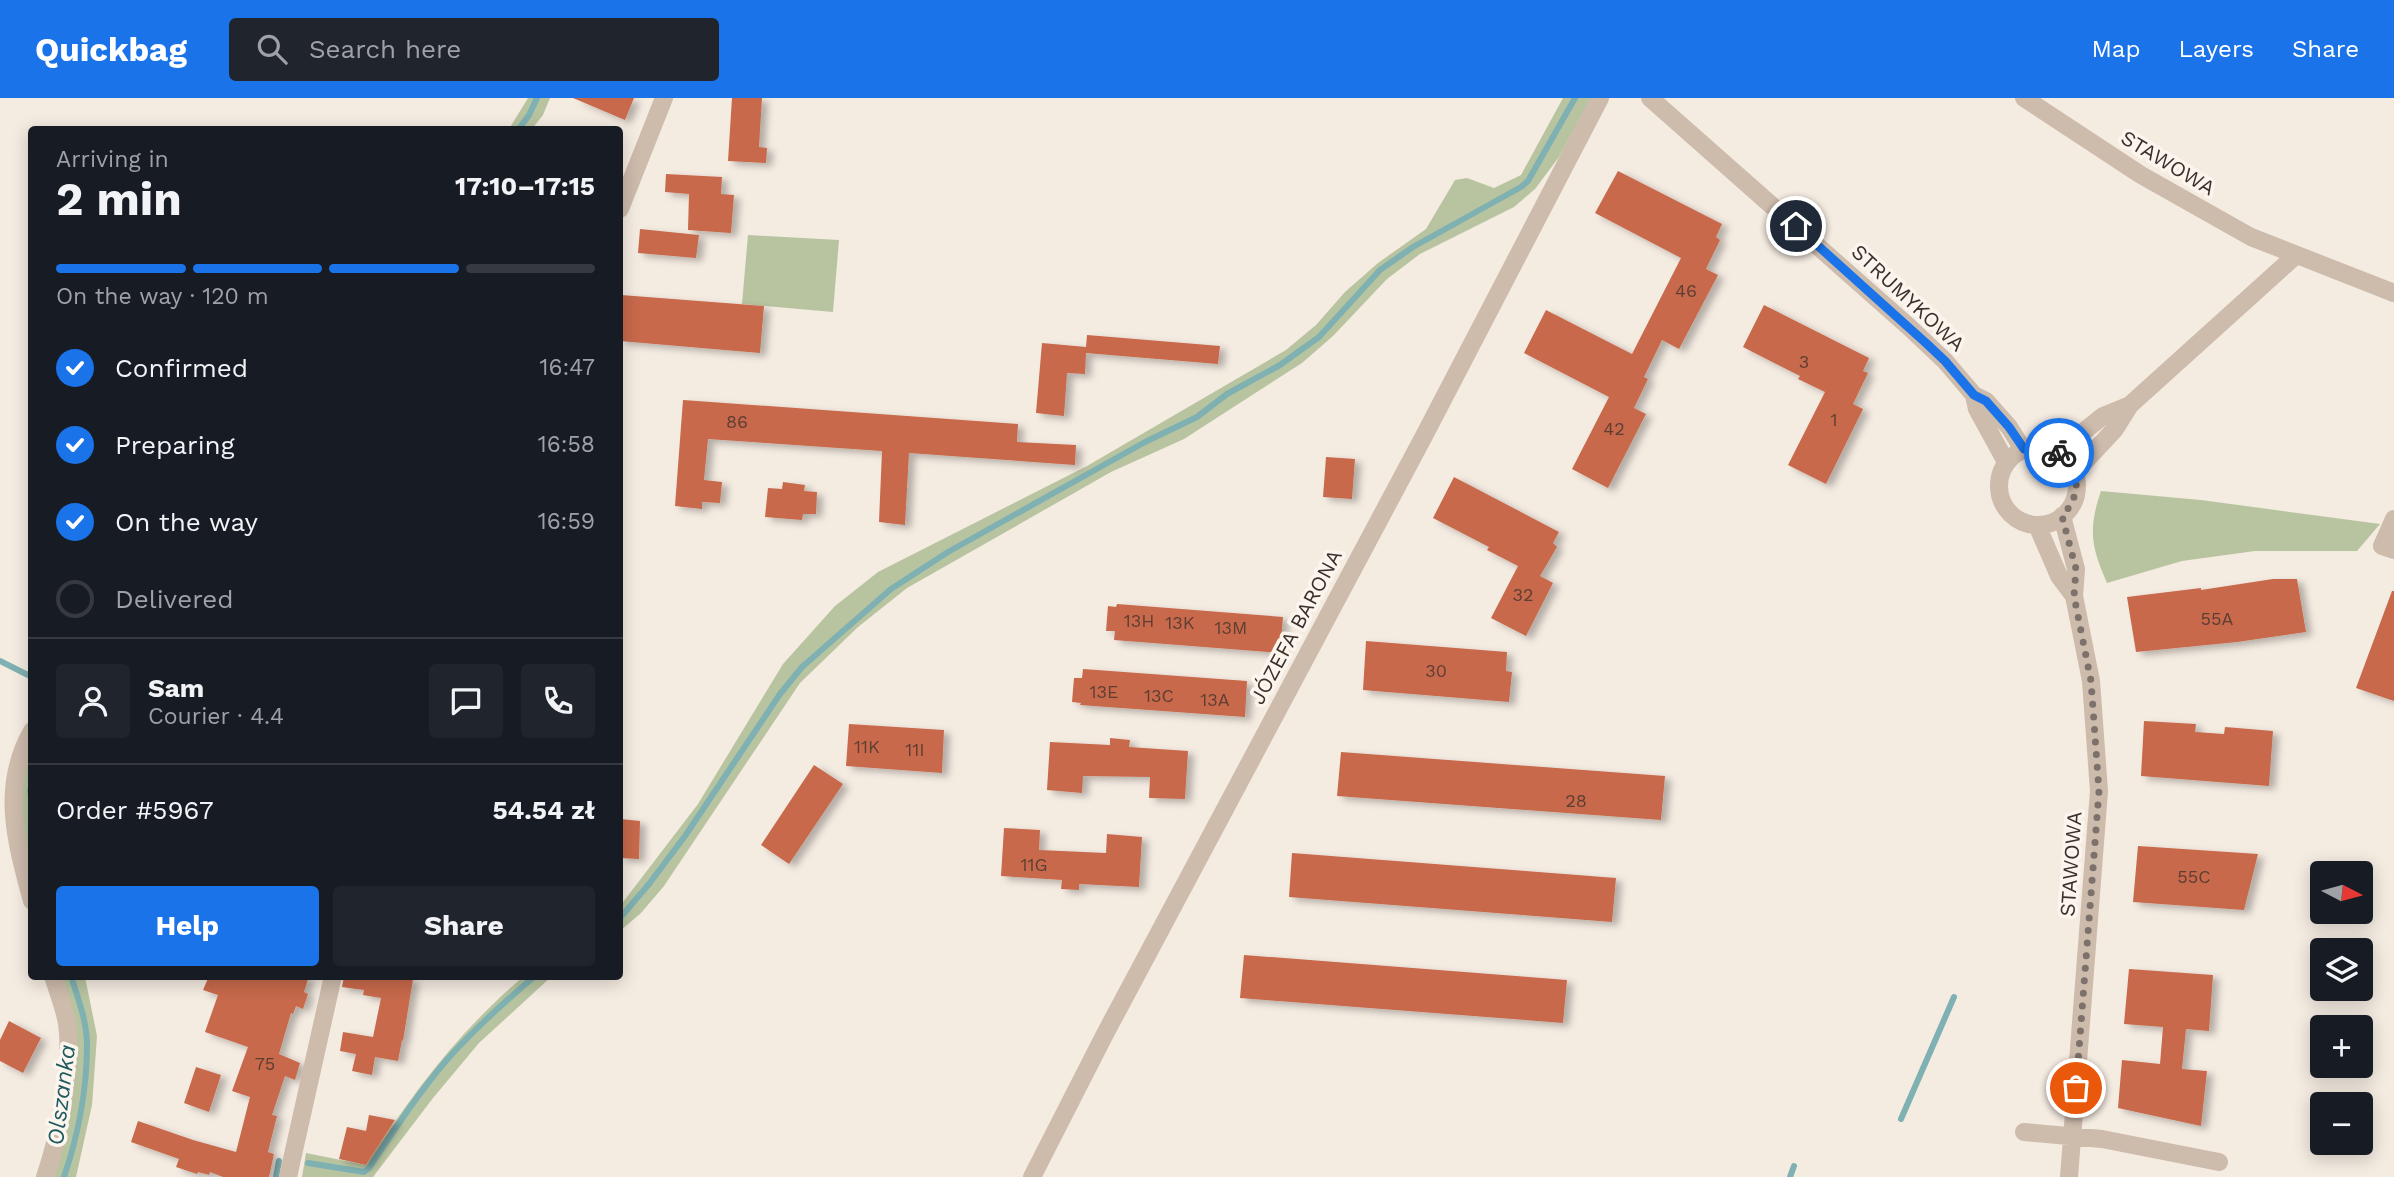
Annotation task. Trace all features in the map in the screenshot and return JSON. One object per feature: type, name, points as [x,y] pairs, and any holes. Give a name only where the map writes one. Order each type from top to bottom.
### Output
[{"type":"street","points":[[623,201],[664,98]]},
{"type":"street","name":"JÓZEFA BARONA","points":[[1032,1177],[1111,1022],[1424,436],[1600,98]]},
{"type":"street","name":"STRUMYKOWA","points":[[1650,98],[1908,326],[1945,361],[1974,395],[1986,401],[2024,449]]},
{"type":"street","name":"STAWOWA","points":[[2024,98],[2141,175],[2251,237],[2394,293]]},
{"type":"street","points":[[2075,472],[2115,429],[2130,405],[2295,256]]},
{"type":"street","name":"STRUMYKOWA","points":[[1974,395],[1977,409],[2006,462]]},
{"type":"street","points":[[2058,452],[2103,416],[2130,405]]},
{"type":"street","points":[[2035,446],[2058,452],[2075,472],[2077,491],[2074,501],[2062,516],[2050,523],[2037,525],[2015,517],[2006,509],[2001,498],[1999,485],[2006,462],[2024,449],[2035,446]]},
{"type":"street","name":"STAWOWA","points":[[2062,516],[2076,569],[2074,596],[2091,681],[2099,791],[2069,1177]]},
{"type":"street","points":[[2394,519],[2382,546],[2394,550]]},
{"type":"street","name":"STAWOWA","points":[[2037,525],[2059,576],[2074,596]]},
{"type":"street","points":[[28,738],[17,759],[11,784],[10,808],[28,884]]},
{"type":"street","points":[[45,1177],[61,1107],[68,1041],[67,1023],[54,980]]},
{"type":"street","points":[[288,1177],[332,980]]},
{"type":"street","points":[[2024,1132],[2102,1139],[2219,1162]]},
{"type":"green space","points":[[528,98],[550,98],[543,115],[534,126],[511,126]]},
{"type":"green space","points":[[1563,98],[1591,98],[1559,157],[1535,189],[1514,207],[1420,254],[1387,279],[1333,336],[1302,363],[1184,439],[1111,472],[907,588],[858,627],[800,683],[664,886],[641,913],[623,928],[623,902],[698,804],[783,664],[835,606],[878,572],[1087,466],[1286,350],[1316,325],[1345,292],[1378,263],[1426,229],[1455,180],[1467,178],[1494,188],[1521,175]]},
{"type":"green space","points":[[748,235],[839,240],[833,312],[742,304]]},
{"type":"green space","points":[[2101,491],[2201,500],[2380,524],[2357,551],[2255,551],[2182,561],[2107,583],[2097,559],[2093,538],[2094,516]]},
{"type":"green space","points":[[28,749],[28,889],[14,833]]},
{"type":"green space","points":[[54,980],[86,980],[97,1036],[92,1105],[76,1177],[54,1177],[74,1074]]},
{"type":"green space","points":[[520,980],[548,980],[479,1043],[373,1177],[302,1177],[306,1153],[366,1165],[437,1065],[499,998]]},
{"type":"building","points":[[573,98],[634,98],[625,120]]},
{"type":"building","points":[[732,98],[762,98],[759,147],[767,148],[766,163],[728,161]]},
{"type":"building","points":[[1618,171],[1722,224],[1716,237],[1720,240],[1706,269],[1718,275],[1679,349],[1662,340],[1644,377],[1648,379],[1634,408],[1646,414],[1608,488],[1572,469],[1609,397],[1524,353],[1546,310],[1632,354],[1681,258],[1595,213]]},
{"type":"building","points":[[666,174],[722,177],[721,194],[734,195],[731,233],[688,230],[689,194],[665,192]]},
{"type":"building","points":[[640,229],[699,235],[696,258],[638,253]]},
{"type":"building","points":[[623,295],[764,306],[760,353],[623,341]]},
{"type":"building","points":[[1764,305],[1869,358],[1863,371],[1868,373],[1853,404],[1863,409],[1826,484],[1788,465],[1825,392],[1743,347]]},
{"type":"building","points":[[1087,335],[1220,346],[1218,364],[1086,353],[1085,374],[1067,373],[1064,416],[1036,413],[1042,343],[1086,347]]},
{"type":"building","points":[[683,400],[1018,424],[1017,442],[1076,445],[1075,465],[909,453],[905,525],[879,522],[882,451],[708,439],[704,480],[722,482],[720,503],[702,502],[702,509],[675,506]]},
{"type":"building","points":[[1326,457],[1355,459],[1352,499],[1323,497]]},
{"type":"building","points":[[1454,477],[1559,532],[1553,543],[1557,547],[1540,576],[1553,583],[1526,636],[1491,618],[1518,566],[1487,550],[1489,547],[1433,518]]},
{"type":"building","points":[[783,482],[805,485],[804,491],[817,492],[816,514],[803,514],[802,520],[765,517],[768,488],[782,489]]},
{"type":"building","points":[[2273,579],[2297,579],[2306,632],[2136,652],[2127,597],[2201,590]]},
{"type":"building","points":[[2394,591],[2394,701],[2356,688]]},
{"type":"building","points":[[1117,604],[1283,617],[1280,653],[1114,640],[1115,631],[1106,631],[1108,606],[1116,607]]},
{"type":"building","points":[[1366,641],[1507,652],[1506,671],[1512,672],[1509,702],[1363,690]]},
{"type":"building","points":[[1083,669],[1247,681],[1245,717],[1080,705],[1081,703],[1072,702],[1074,678],[1082,678]]},
{"type":"building","points":[[2144,721],[2196,724],[2195,732],[2224,734],[2225,727],[2273,731],[2269,786],[2141,776]]},
{"type":"building","points":[[849,724],[944,730],[942,773],[846,766]]},
{"type":"building","points":[[1110,738],[1130,740],[1129,747],[1188,751],[1185,799],[1149,798],[1150,777],[1083,776],[1082,793],[1047,790],[1050,742],[1110,745]]},
{"type":"building","points":[[1341,752],[1665,776],[1661,820],[1337,796]]},
{"type":"building","points":[[814,765],[843,784],[789,864],[761,845]]},
{"type":"building","points":[[623,819],[640,821],[639,859],[623,858]]},
{"type":"building","points":[[1004,828],[1040,830],[1039,850],[1106,853],[1107,834],[1142,837],[1139,887],[1079,884],[1079,890],[1061,889],[1062,880],[1001,876]]},
{"type":"building","points":[[2138,846],[2258,854],[2244,910],[2133,902]]},
{"type":"building","points":[[1292,853],[1616,878],[1612,922],[1289,897]]},
{"type":"building","points":[[1244,955],[1567,980],[1563,1023],[1240,998]]},
{"type":"building","points":[[2129,969],[2213,975],[2209,1031],[2186,1029],[2182,1069],[2207,1071],[2201,1126],[2118,1108],[2122,1060],[2160,1064],[2163,1027],[2124,1024]]},
{"type":"building","points":[[207,980],[308,980],[304,992],[308,994],[303,1009],[296,1006],[293,1014],[291,1013],[279,1054],[300,1063],[295,1080],[285,1076],[272,1115],[277,1116],[268,1152],[274,1154],[269,1177],[223,1177],[210,1172],[209,1175],[197,1174],[176,1167],[179,1159],[131,1142],[138,1121],[236,1152],[250,1097],[232,1091],[248,1047],[205,1032],[218,995],[203,990]]},
{"type":"building","points":[[343,980],[413,980],[398,1061],[375,1057],[372,1075],[352,1071],[356,1054],[340,1051],[343,1032],[373,1037],[381,998],[363,995],[364,990],[342,987]]},
{"type":"building","points":[[9,1021],[41,1038],[23,1073],[0,1061],[0,1040]]},
{"type":"building","points":[[196,1067],[221,1075],[209,1112],[184,1103]]},
{"type":"building","points":[[369,1115],[395,1120],[366,1165],[339,1159],[347,1127],[366,1131]]},
{"type":"waterway","name":"Olszanka","points":[[521,126],[537,98]]},
{"type":"waterway","points":[[623,914],[685,836],[780,694],[802,667],[891,589],[948,552],[1145,442],[1197,417],[1227,394],[1280,365],[1319,337],[1380,270],[1413,247],[1528,181],[1575,98]]},
{"type":"waterway","points":[[0,661],[28,675]]},
{"type":"waterway","name":"Olszanka","points":[[64,1177],[81,1112],[87,1061],[82,1010],[72,980]]},
{"type":"waterway","points":[[308,1163],[364,1172],[369,1168],[445,1062],[488,1017],[530,980]]},
{"type":"waterway","points":[[1901,1119],[1954,997]]},
{"type":"waterway","points":[[276,1177],[279,1161]]},
{"type":"waterway","points":[[1790,1177],[1794,1166]]},
{"type":"way so far","points":[[2059,453],[2070,463],[2077,480],[2074,501],[2062,516],[2076,569],[2074,596],[2091,681],[2099,791],[2076,1088]]},
{"type":"route","points":[[1796,226],[1945,361],[1974,395],[1986,401],[2024,449],[2047,447],[2059,453]]}]
